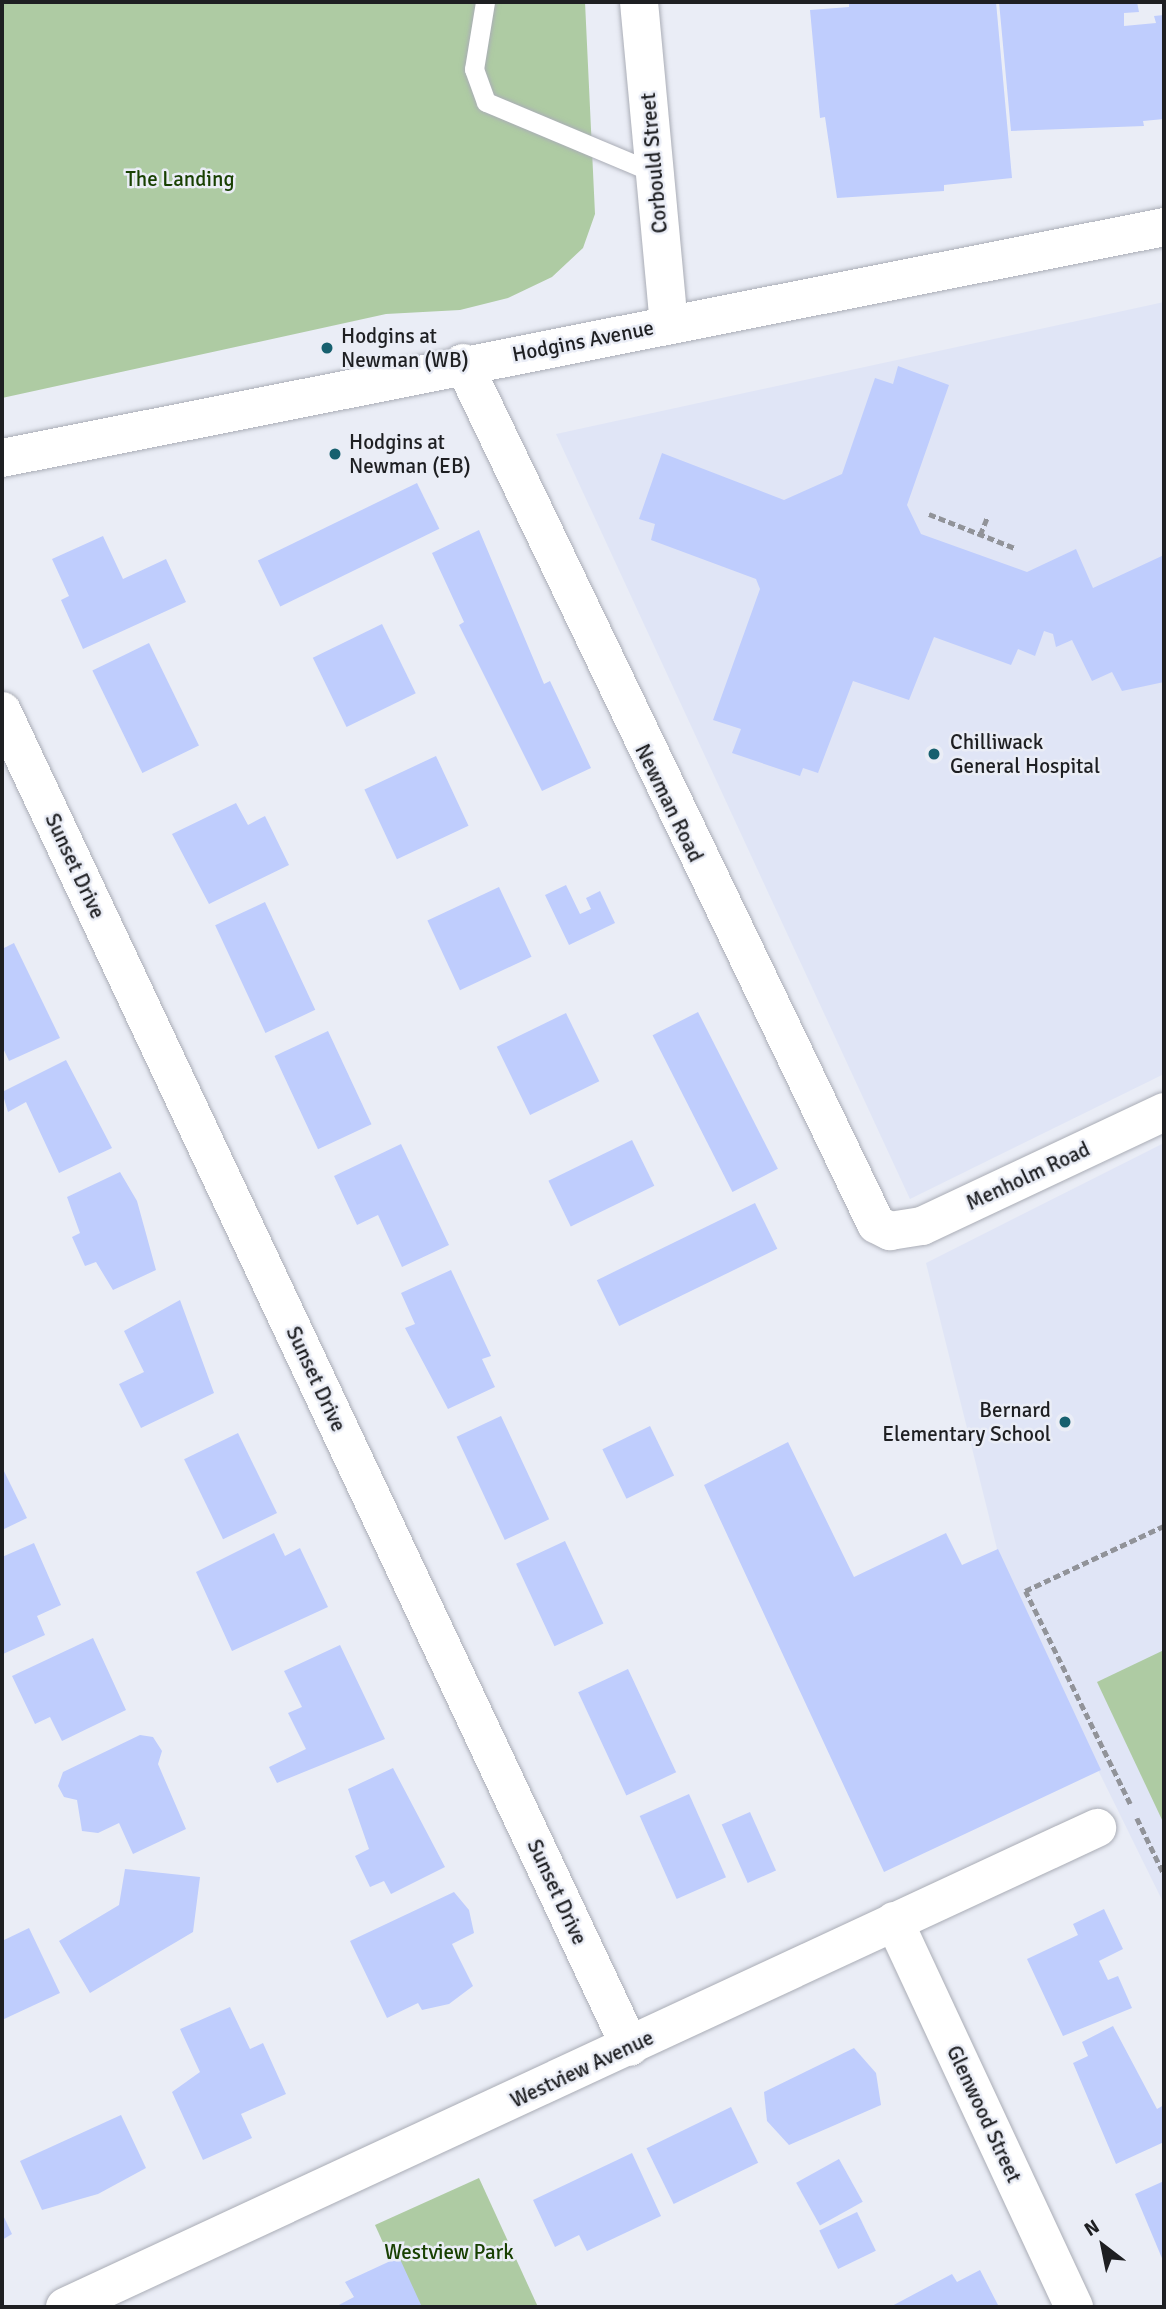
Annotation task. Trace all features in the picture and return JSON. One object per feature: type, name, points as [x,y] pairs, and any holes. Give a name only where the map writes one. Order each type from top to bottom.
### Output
[{"type":"street","name":"Corbould Street","points":[[639,2],[669,325]]},
{"type":"street","name":"Hodgins Avenue","points":[[2,458],[463,363],[1164,227]]},
{"type":"street","name":"Newman Road","points":[[463,363],[864,1210],[890,1231]]},
{"type":"street","name":"Sunset Drive","points":[[2,711],[630,2047]]},
{"type":"street","name":"Menholm Road","points":[[890,1231],[922,1226],[1164,1112]]},
{"type":"street","name":"Westview Avenue","points":[[65,2307],[1097,1828]]},
{"type":"street","name":"Glenwood Street","points":[[894,1921],[1074,2307]]},
{"type":"lane","points":[[485,2],[474,69],[486,102],[655,173]]},
{"type":"path","points":[[929,514],[1014,548]]},
{"type":"path","points":[[980,534],[987,518]]},
{"type":"path","points":[[1164,1526],[1025,1591],[1164,1874]]},
{"type":"shaded area","name":"Chilliwack General Hospital","points":[[1164,302],[1164,1074],[910,1199],[556,434]]},
{"type":"shaded area","name":"Bernard Elementary School","points":[[1164,1143],[1164,1904],[1005,1581],[926,1263]]},
{"type":"green space","name":"The Landing","points":[[2,2],[585,2],[595,214],[583,248],[552,277],[508,298],[460,310],[386,314],[2,398]]},
{"type":"green space","points":[[1164,1650],[1164,1824],[1097,1682]]},
{"type":"green space","name":"Westview Park","points":[[479,2178],[538,2307],[412,2307],[375,2225]]},
{"type":"building","points":[[849,2],[996,2],[1012,178],[944,185],[944,191],[837,198],[825,117],[820,118],[810,10],[849,7]]},
{"type":"building","points":[[999,2],[1137,2],[1139,12],[1124,13],[1124,26],[1156,23],[1154,16],[1164,15],[1164,119],[1143,121],[1144,126],[1011,131]]},
{"type":"building","points":[[898,366],[949,385],[907,505],[921,534],[1027,572],[1076,549],[1093,588],[1164,555],[1164,682],[1122,691],[1112,672],[1092,681],[1072,640],[1056,647],[1053,634],[1044,631],[1035,656],[1018,649],[1011,665],[934,637],[909,700],[853,681],[818,773],[803,768],[800,776],[732,753],[741,729],[713,720],[760,589],[756,579],[651,540],[655,524],[639,519],[662,453],[784,500],[842,474],[875,378],[893,384]]},
{"type":"building","points":[[417,483],[439,529],[280,606],[258,561]]},
{"type":"building","points":[[479,530],[544,684],[550,681],[591,768],[542,791],[459,625],[464,622],[432,553]]},
{"type":"building","points":[[103,536],[123,579],[166,559],[186,602],[83,649],[61,600],[69,596],[52,559]]},
{"type":"building","points":[[382,624],[416,693],[347,727],[313,658]]},
{"type":"building","points":[[149,643],[199,745],[142,773],[92,671]]},
{"type":"building","points":[[436,756],[469,826],[397,859],[364,789]]},
{"type":"building","points":[[236,803],[248,825],[265,816],[289,865],[209,904],[172,834]]},
{"type":"building","points":[[566,885],[580,914],[591,909],[586,898],[600,891],[615,923],[569,945],[545,895]]},
{"type":"building","points":[[499,887],[532,957],[460,990],[427,920]]},
{"type":"building","points":[[265,902],[315,1010],[265,1033],[215,925]]},
{"type":"building","points":[[14,943],[60,1038],[9,1061],[2,1046],[2,949]]},
{"type":"building","points":[[698,1012],[778,1169],[732,1192],[653,1035]]},
{"type":"building","points":[[566,1013],[599,1081],[530,1115],[497,1047]]},
{"type":"building","points":[[328,1031],[372,1124],[318,1149],[275,1056]]},
{"type":"building","points":[[66,1060],[112,1148],[59,1173],[26,1102],[8,1112],[2,1092]]},
{"type":"building","points":[[632,1140],[654,1186],[571,1227],[548,1181]]},
{"type":"building","points":[[401,1144],[449,1245],[402,1267],[378,1215],[357,1225],[334,1176]]},
{"type":"building","points":[[120,1172],[137,1201],[156,1270],[113,1290],[96,1262],[85,1266],[72,1237],[80,1233],[67,1197]]},
{"type":"building","points":[[755,1203],[777,1249],[619,1326],[597,1280]]},
{"type":"building","points":[[451,1270],[491,1356],[482,1359],[495,1387],[448,1409],[405,1328],[415,1324],[401,1293]]},
{"type":"building","points":[[180,1300],[214,1393],[141,1428],[119,1384],[144,1372],[124,1331]]},
{"type":"building","points":[[501,1416],[549,1519],[505,1540],[457,1437]]},
{"type":"building","points":[[650,1426],[674,1475],[626,1499],[602,1449]]},
{"type":"building","points":[[238,1433],[277,1513],[223,1539],[184,1459]]},
{"type":"building","points":[[788,1442],[854,1577],[946,1533],[962,1565],[998,1549],[1101,1770],[884,1872],[704,1485]]},
{"type":"building","points":[[2,1467],[27,1518],[2,1530]]},
{"type":"building","points":[[274,1533],[285,1556],[300,1548],[328,1607],[232,1651],[196,1572]]},
{"type":"building","points":[[565,1541],[603,1623],[555,1646],[516,1564]]},
{"type":"building","points":[[34,1543],[61,1605],[37,1616],[45,1635],[3,1654],[2,1557]]},
{"type":"building","points":[[93,1638],[126,1710],[62,1741],[50,1717],[35,1724],[12,1676]]},
{"type":"building","points":[[340,1645],[385,1739],[277,1783],[269,1767],[306,1749],[288,1713],[302,1707],[284,1671]]},
{"type":"building","points":[[628,1669],[676,1772],[626,1796],[578,1692]]},
{"type":"building","points":[[140,1735],[153,1737],[162,1751],[158,1764],[186,1829],[133,1854],[119,1823],[98,1833],[82,1831],[77,1800],[64,1797],[58,1786],[63,1772]]},
{"type":"building","points":[[393,1768],[445,1867],[391,1894],[384,1881],[370,1887],[355,1856],[369,1849],[348,1789]]},
{"type":"building","points":[[689,1794],[726,1877],[677,1899],[640,1816]]},
{"type":"building","points":[[750,1812],[776,1870],[748,1883],[722,1825]]},
{"type":"building","points":[[125,1869],[200,1877],[193,1932],[90,1993],[59,1941],[119,1905]]},
{"type":"building","points":[[454,1892],[469,1910],[474,1933],[452,1944],[473,1986],[449,2004],[422,2010],[418,2003],[387,2018],[350,1941]]},
{"type":"building","points":[[1104,1909],[1123,1949],[1099,1961],[1108,1980],[1118,1976],[1132,2008],[1063,2036],[1027,1959],[1078,1935],[1073,1924]]},
{"type":"building","points":[[29,1928],[60,1993],[2,2020],[2,1941]]},
{"type":"building","points":[[230,2007],[250,2049],[263,2043],[286,2094],[241,2114],[252,2138],[203,2160],[172,2092],[200,2072],[180,2029]]},
{"type":"building","points":[[1113,2026],[1157,2109],[1164,2105],[1164,2142],[1116,2164],[1073,2063],[1088,2056],[1082,2042]]},
{"type":"building","points":[[854,2048],[876,2073],[881,2105],[789,2145],[767,2121],[764,2092]]},
{"type":"building","points":[[731,2107],[758,2163],[674,2204],[647,2148]]},
{"type":"building","points":[[121,2115],[146,2168],[98,2194],[42,2210],[20,2161]]},
{"type":"building","points":[[632,2153],[661,2216],[587,2251],[579,2235],[555,2247],[533,2200]]},
{"type":"building","points":[[839,2159],[863,2202],[820,2226],[796,2183]]},
{"type":"building","points":[[1164,2181],[1164,2263],[1135,2194]]},
{"type":"building","points":[[857,2212],[876,2251],[838,2269],[819,2230]]},
{"type":"building","points":[[2,2213],[12,2234],[2,2240]]},
{"type":"building","points":[[399,2257],[422,2307],[335,2307],[354,2297],[345,2282]]},
{"type":"building","points":[[980,2270],[998,2305],[890,2307],[952,2274],[957,2282]]},
{"type":"place","name":"Hodgins at Newman (WB)","points":[[327,348]]},
{"type":"place","name":"Hodgins at Newman (EB)","points":[[335,454]]},
{"type":"place","name":"Chilliwack General Hospital","points":[[934,754]]},
{"type":"place","name":"Bernard Elementary School","points":[[1065,1422]]}]
